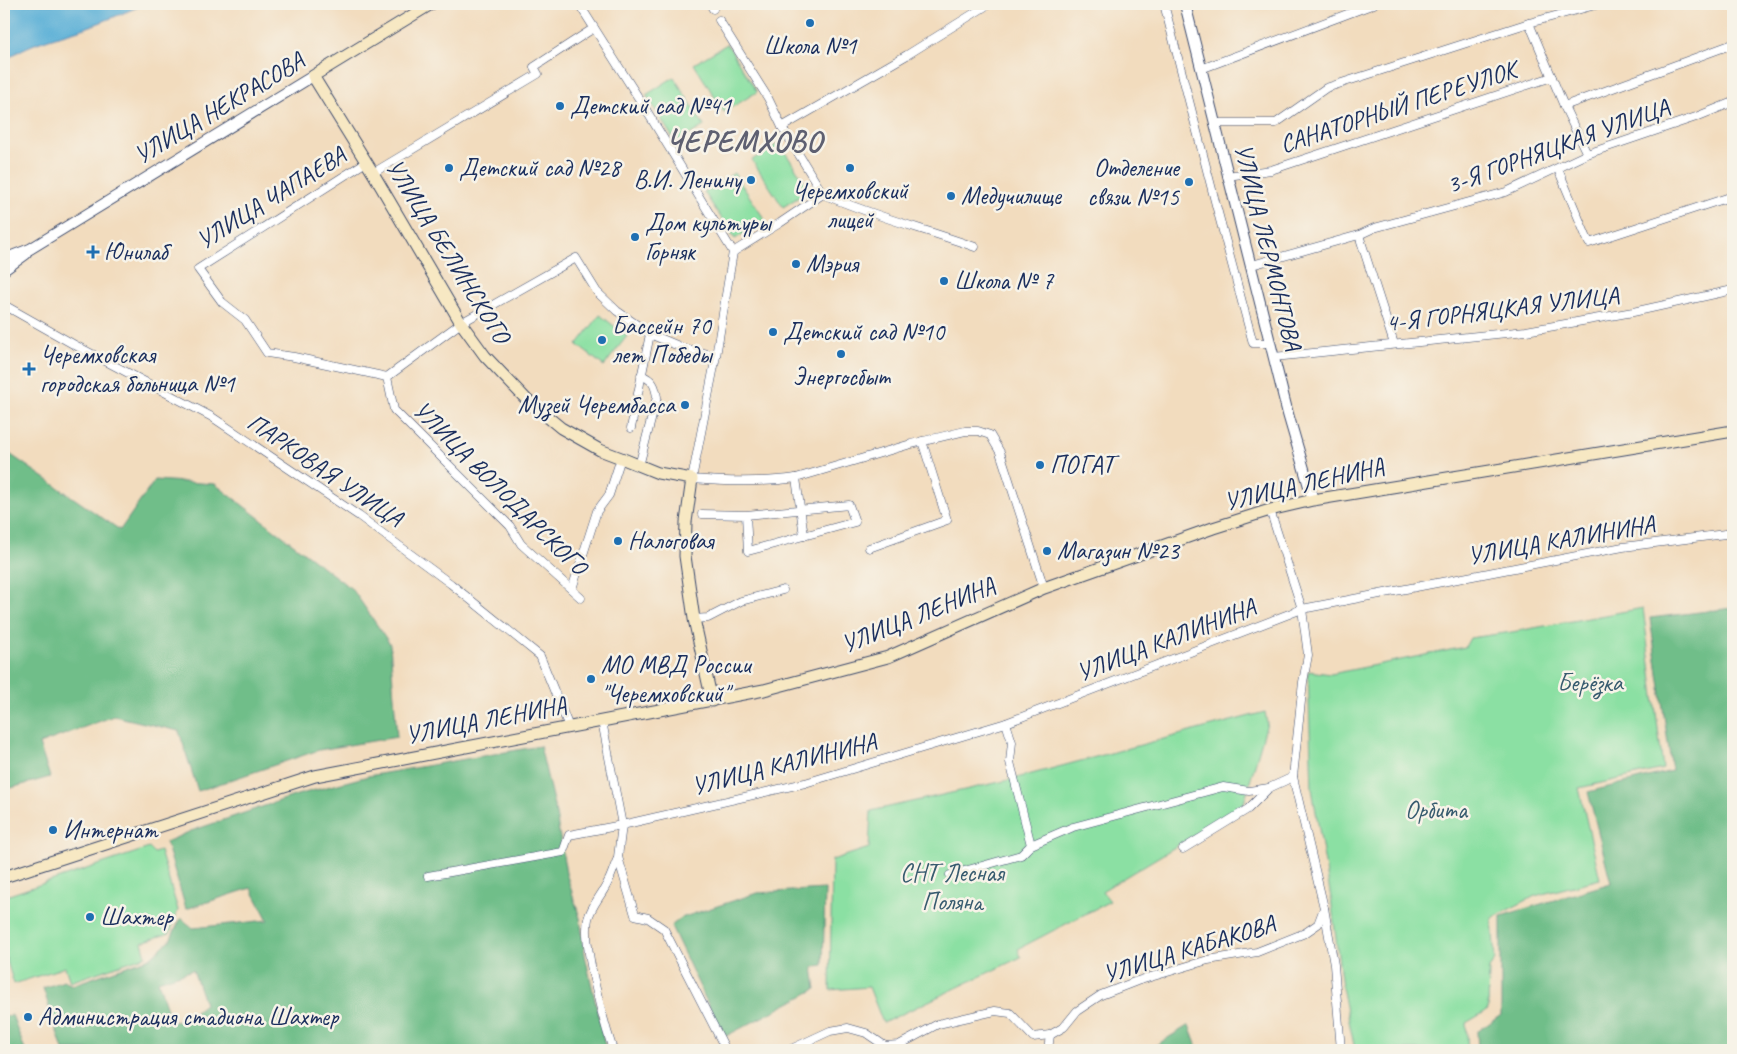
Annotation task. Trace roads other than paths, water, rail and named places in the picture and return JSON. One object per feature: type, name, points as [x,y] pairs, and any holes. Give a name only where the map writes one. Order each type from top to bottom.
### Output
[{"type":"main road","name":"УЛИЦА НЕКРАСОВА","points":[[313,76],[431,4]]},
{"type":"main road","name":"УЛИЦА БЕЛИНСКОГО","points":[[313,76],[373,173],[461,323],[485,356],[538,410],[561,428],[600,450],[639,466],[692,479]]},
{"type":"main road","name":"УЛИЦА ЛЕНИНА","points":[[4,877],[315,776],[712,701],[774,688],[888,657],[1044,588],[1213,528],[1270,510],[1313,500],[1733,431]]},
{"type":"main road","points":[[692,479],[686,522],[684,556],[694,619],[712,701]]},
{"type":"street","points":[[579,4],[644,105],[733,252],[716,356],[692,479]]},
{"type":"street","points":[[782,128],[908,55],[990,4]]},
{"type":"street","points":[[1164,4],[1254,343],[1271,343]]},
{"type":"street","name":"УЛИЦА ЛЕРМОНТОВА","points":[[1185,4],[1227,176],[1313,500]]},
{"type":"street","points":[[1201,69],[1374,4]]},
{"type":"street","points":[[1214,123],[1276,123],[1326,88],[1528,22],[1599,4]]},
{"type":"street","points":[[719,20],[768,98],[782,128],[823,194],[852,207],[920,227],[975,247]]},
{"type":"street","points":[[1528,22],[1587,154]]},
{"type":"street","name":"УЛИЦА ЧАПАЕВА","points":[[373,173],[538,74],[534,67],[594,28]]},
{"type":"street","points":[[1564,106],[1733,44]]},
{"type":"street","name":"УЛИЦА НЕКРАСОВА","points":[[4,259],[30,249],[313,76]]},
{"type":"street","name":"САНАТОРНЫЙ ПЕРЕУЛОК","points":[[1227,176],[1271,170],[1552,78]]},
{"type":"street","name":"3-Я ГОРНЯЦКАЯ УЛИЦА","points":[[1252,265],[1359,235],[1374,228],[1506,192],[1587,154],[1696,117],[1733,102]]},
{"type":"street","name":"УЛИЦА ЧАПАЕВА","points":[[366,162],[198,268],[222,302],[245,320],[267,353],[387,377]]},
{"type":"street","points":[[1558,169],[1589,243],[1733,196]]},
{"type":"street","points":[[733,252],[780,224],[823,194]]},
{"type":"street","points":[[1359,235],[1394,344]]},
{"type":"street","name":"УЛИЦА НЕКРАСОВА","points":[[4,270],[24,256],[30,249]]},
{"type":"street","points":[[387,377],[461,323],[576,258],[597,292],[617,311],[650,334],[681,347],[716,356]]},
{"type":"street","name":"4-Я ГОРНЯЦКАЯ УЛИЦА","points":[[1274,357],[1526,332],[1633,312],[1733,290]]},
{"type":"street","name":"ПАРКОВАЯ УЛИЦА","points":[[4,305],[73,344],[212,417],[359,516],[451,584],[540,656],[569,727]]},
{"type":"street","points":[[631,428],[650,334]]},
{"type":"street","points":[[639,466],[656,397],[655,386],[650,379],[641,375]]},
{"type":"street","name":"УЛИЦА ВОЛОДАРСКОГО","points":[[387,377],[394,410],[510,526],[522,544],[582,598]]},
{"type":"street","name":"УЛИЦА БЕЛИНСКОГО","points":[[692,479],[732,482],[796,478],[922,441],[965,431],[978,431],[990,435],[1000,452],[1044,588]]},
{"type":"street","points":[[869,548],[946,520],[922,441]]},
{"type":"street","points":[[572,589],[597,511],[609,495],[620,458]]},
{"type":"street","points":[[796,478],[804,536]]},
{"type":"street","points":[[702,514],[746,515],[849,505],[855,522],[748,550],[746,515]]},
{"type":"street","points":[[1270,510],[1302,609],[1308,655],[1292,777],[1324,908],[1334,965],[1341,1050]]},
{"type":"street","name":"УЛИЦА КАЛИНИНА","points":[[428,876],[563,852],[569,835],[622,825],[805,783],[1006,723],[1302,609],[1623,547],[1733,533]]},
{"type":"street","points":[[694,619],[708,618],[741,601],[784,590]]},
{"type":"street","points":[[602,721],[622,825],[618,857],[608,882],[588,918],[587,930],[588,950],[613,1050]]},
{"type":"street","points":[[1006,723],[1012,742],[1010,762],[1031,845]]},
{"type":"street","points":[[950,875],[1021,855],[1031,845],[1073,827],[1223,787],[1249,791],[1269,788],[1292,777]]},
{"type":"street","points":[[1183,849],[1248,809],[1269,788]]},
{"type":"street","points":[[618,857],[635,915],[648,918],[664,929],[726,1050]]},
{"type":"street","name":"УЛИЦА КАБАКОВА","points":[[1050,1035],[1064,1027],[1076,1011],[1101,996],[1137,981],[1208,960],[1257,952],[1304,933],[1318,924],[1324,908]]},
{"type":"street","points":[[790,1050],[830,1032],[848,1028],[866,1033],[885,1046],[899,1045],[938,1024],[996,1011],[1010,1014],[1033,1036],[1050,1035],[1048,1050]]},
{"type":"water","points":[[4,4],[146,4],[88,27],[33,45],[4,62]]},
{"type":"place","name":"Школа №1","points":[[810,23]]},
{"type":"place","name":"Детский сад №41","points":[[560,106]]},
{"type":"place","name":"Детский сад №28","points":[[449,168]]},
{"type":"place","name":"Черемховский лицей","points":[[850,168]]},
{"type":"place","name":"В.И. Ленину","points":[[751,180]]},
{"type":"place","name":"Отделение связи №15","points":[[1189,182]]},
{"type":"place","name":"Медучилище","points":[[951,196]]},
{"type":"place","name":"Дом культуры Горняк","points":[[635,237]]},
{"type":"place","name":"Юнилаб","points":[[93,252]]},
{"type":"place","name":"Мэрия","points":[[796,264]]},
{"type":"place","name":"Школа № 7","points":[[944,281]]},
{"type":"place","name":"Детский сад №10","points":[[773,332]]},
{"type":"place","name":"Бассейн 70 лет Победы","points":[[602,340]]},
{"type":"place","name":"Энергосбыт","points":[[841,354]]},
{"type":"place","name":"Черемховская городская больница №1","points":[[29,369]]},
{"type":"place","name":"Музей Черембасса","points":[[685,405]]},
{"type":"place","name":"ПОГАТ","points":[[1040,465]]},
{"type":"place","name":"Налоговая","points":[[618,541]]},
{"type":"place","name":"Магазин №23","points":[[1047,551]]},
{"type":"place","name":"МО МВД России \"Черемховский\"","points":[[591,679]]},
{"type":"place","name":"Интернат","points":[[53,830]]},
{"type":"place","name":"Шахтер","points":[[90,917]]},
{"type":"place","name":"Администрация стадиона Шахтер","points":[[28,1017]]},
{"type":"district","name":"ЧЕРЕМХОВО","points":[[744,141]]},
{"type":"park label","name":"Берёзка","points":[[1590,683]]},
{"type":"park label","name":"Орбита","points":[[1436,810]]},
{"type":"park label","name":"СНТ Лесная Поляна","points":[[952,888]]}]
